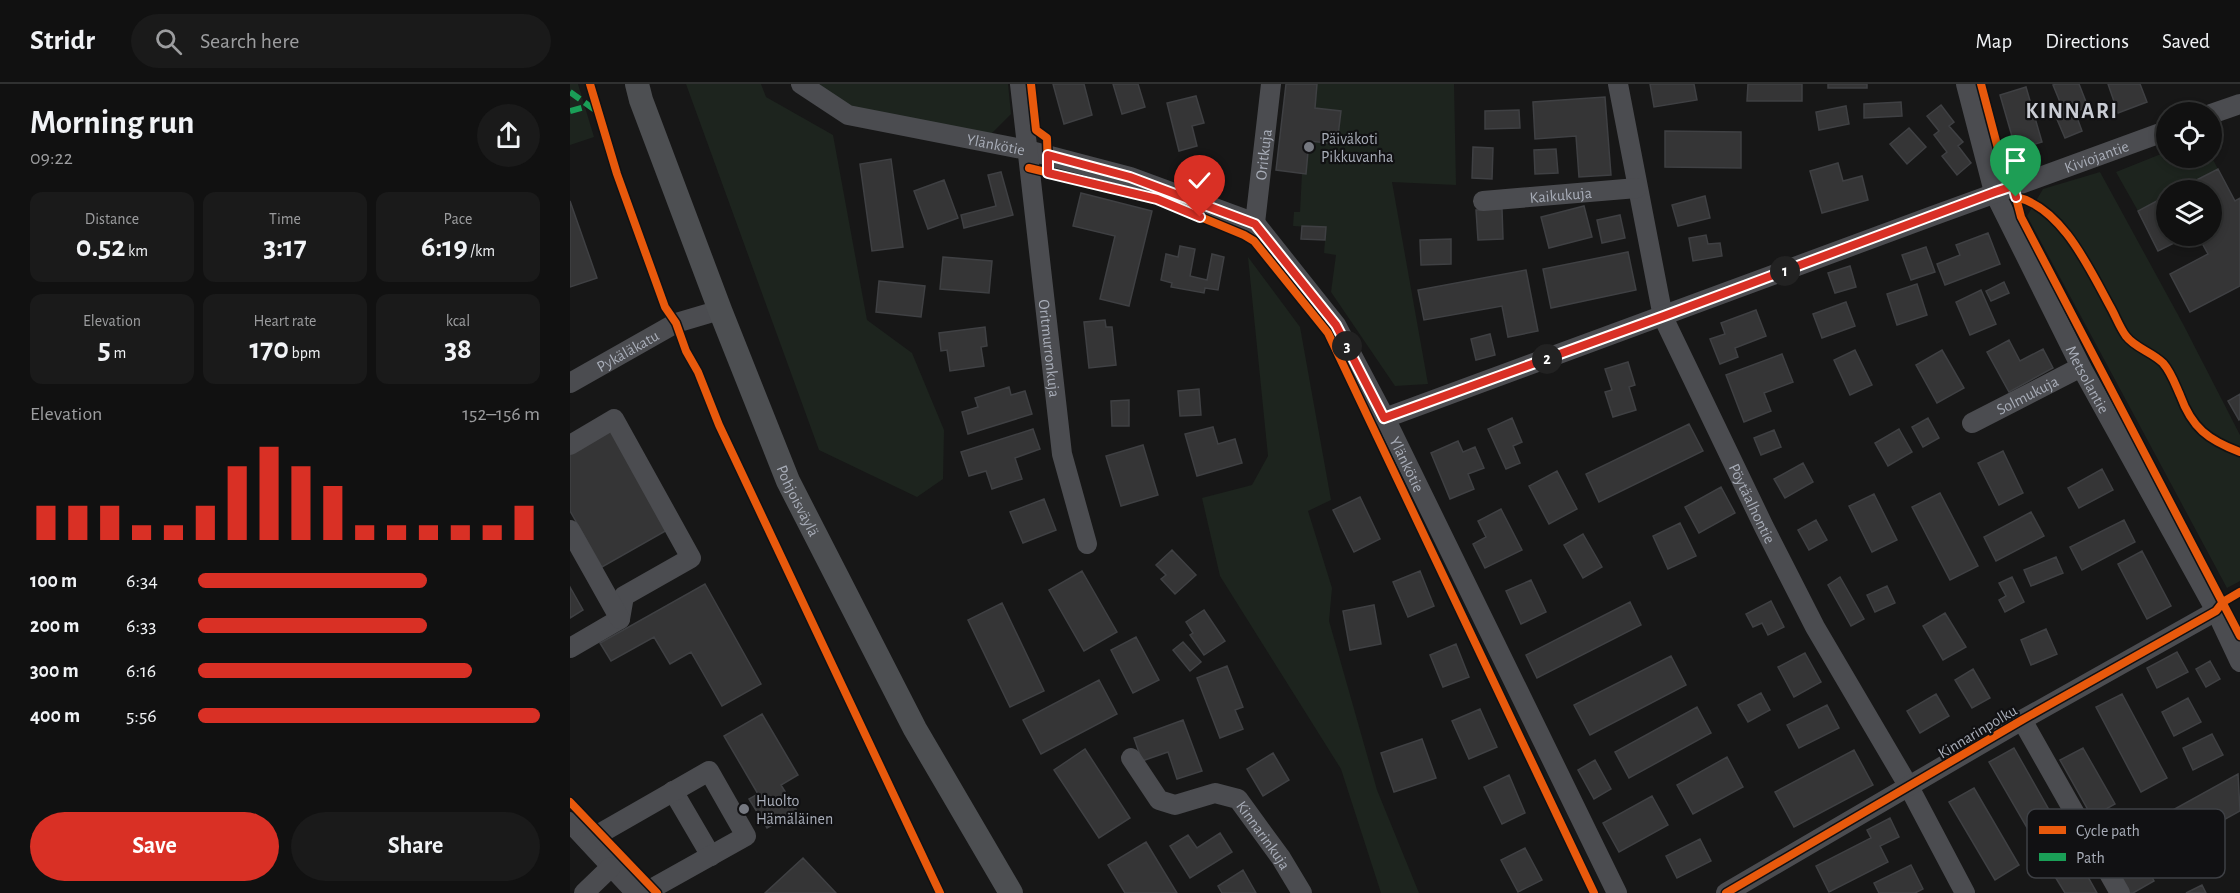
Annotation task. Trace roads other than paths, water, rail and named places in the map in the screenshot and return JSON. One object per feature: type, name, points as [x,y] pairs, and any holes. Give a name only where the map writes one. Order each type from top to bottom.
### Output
[{"type":"main road","name":"Pohjoisväylä","points":[[637,84],[720,310],[788,481],[915,729],[1011,893]]},
{"type":"street","name":"Ylänkötie","points":[[801,84],[848,115],[1027,150],[1130,177],[1255,224],[1336,325],[1617,893]]},
{"type":"street","name":"Oritmurronkuja","points":[[1020,84],[1062,454],[1087,544]]},
{"type":"street","name":"Oritkuja","points":[[1255,224],[1271,84]]},
{"type":"street","name":"Pöytäalhontie","points":[[1618,84],[1664,316],[1764,527],[1815,627],[1909,787],[1965,893]]},
{"type":"street","name":"Metsolantie","points":[[1966,84],[1995,192],[2080,367],[2216,611],[2240,662]]},
{"type":"street","points":[[2222,110],[2240,104]]},
{"type":"street","name":"Kiviojantie","points":[[1384,418],[2156,135]]},
{"type":"street","name":"Kaikukuja","points":[[1483,201],[1637,188]]},
{"type":"street","name":"Pykäläkatu","points":[[570,383],[676,323],[720,310]]},
{"type":"street","name":"Solmukuja","points":[[1972,423],[2080,367]]},
{"type":"street","points":[[570,445],[614,419],[691,558],[624,596],[620,619]]},
{"type":"street","points":[[570,531],[620,619]]},
{"type":"street","name":"Kinnarinpolku","points":[[1726,893],[2022,720],[2216,611]]},
{"type":"street","points":[[570,648],[620,619]]},
{"type":"street","points":[[2022,720],[2072,809]]},
{"type":"street","name":"Kinnarinkuja","points":[[1131,758],[1159,800],[1175,805],[1215,793],[1238,799],[1281,858],[1302,893]]},
{"type":"street","points":[[589,842],[709,771],[746,836],[648,893]]},
{"type":"street","points":[[673,791],[711,856]]},
{"type":"street","points":[[570,822],[636,893]]},
{"type":"street","points":[[584,893],[611,867]]},
{"type":"street","points":[[2112,878],[2120,893]]},
{"type":"place","name":"Päiväkoti Pikkuvanha","points":[[1309,147]]},
{"type":"place","name":"Huolto Hämäläinen","points":[[744,809]]},
{"type":"district","name":"KINNARI","points":[[2072,110]]}]
